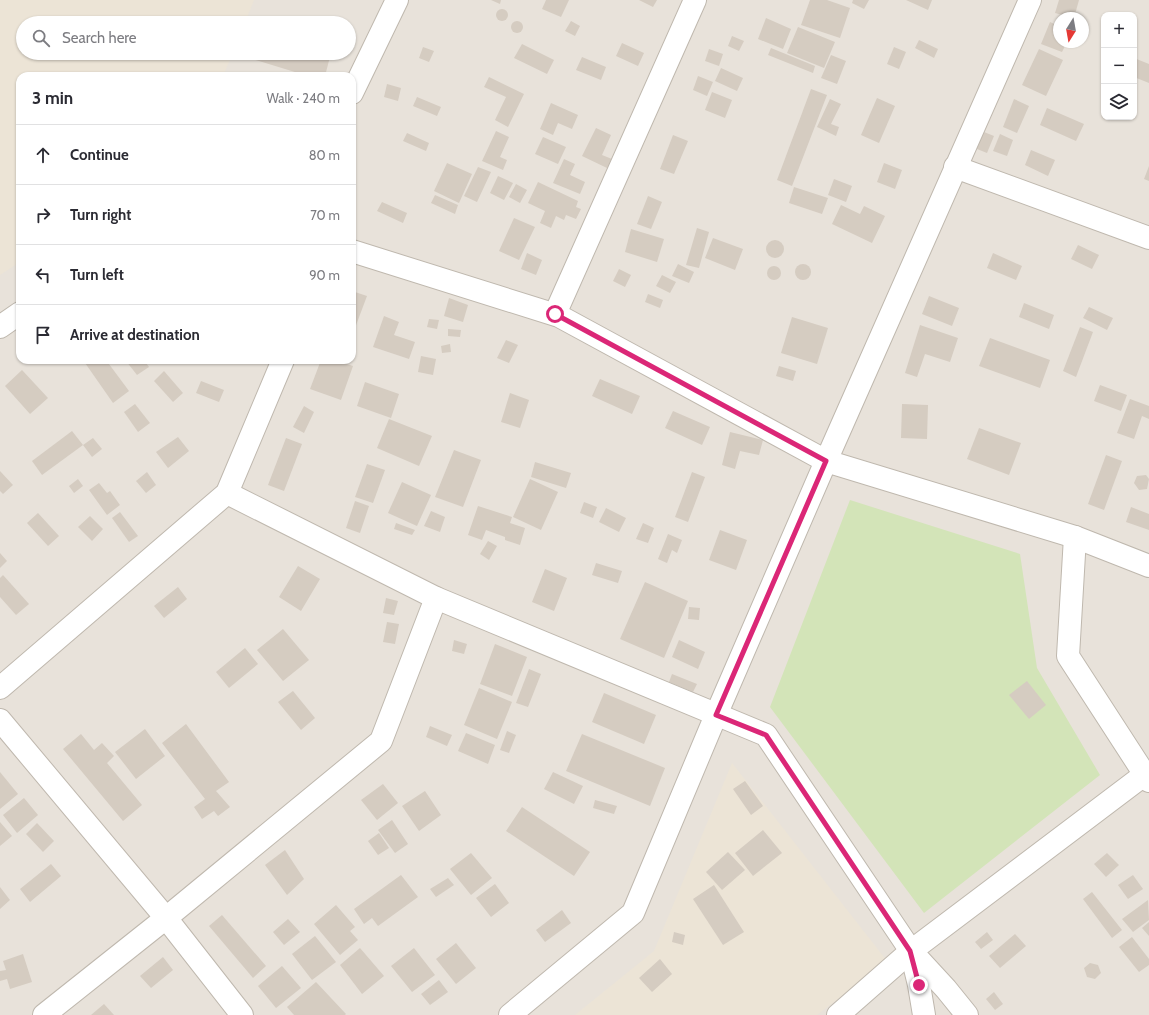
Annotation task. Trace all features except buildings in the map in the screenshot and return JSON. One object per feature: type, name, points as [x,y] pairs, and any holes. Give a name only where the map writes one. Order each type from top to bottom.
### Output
[{"type":"street","points":[[356,84],[397,0]]},
{"type":"street","points":[[555,314],[695,0]]},
{"type":"street","points":[[510,1015],[632,913],[826,461],[1030,0]]},
{"type":"street","points":[[955,167],[1149,238]]},
{"type":"street","points":[[356,252],[555,314],[826,461],[1074,537],[1149,566]]},
{"type":"street","points":[[0,327],[16,316]]},
{"type":"street","points":[[0,688],[227,493],[281,364]]},
{"type":"street","points":[[227,493],[436,598],[766,735],[910,951],[967,1015]]},
{"type":"street","points":[[838,1015],[910,951],[1147,778],[1068,656],[1074,537]]},
{"type":"street","points":[[44,1015],[166,918],[381,741],[436,598]]},
{"type":"street","points":[[0,720],[166,918],[242,1015]]},
{"type":"street","points":[[910,951],[919,985],[924,1015]]},
{"type":"shaded area","points":[[0,0],[1149,0],[1149,1015],[0,1015]]},
{"type":"shaded area","points":[[0,0],[254,0],[248,16],[16,16],[16,60],[230,60],[225,72],[16,72],[16,265],[0,275]]},
{"type":"shaded area","points":[[732,763],[887,961],[817,1015],[575,1015],[654,951]]},
{"type":"green space","points":[[850,500],[1020,554],[1037,668],[1100,775],[924,913],[770,707]]},
{"type":"route","points":[[555,314],[826,461],[716,715],[766,735],[910,951],[919,985]]}]
